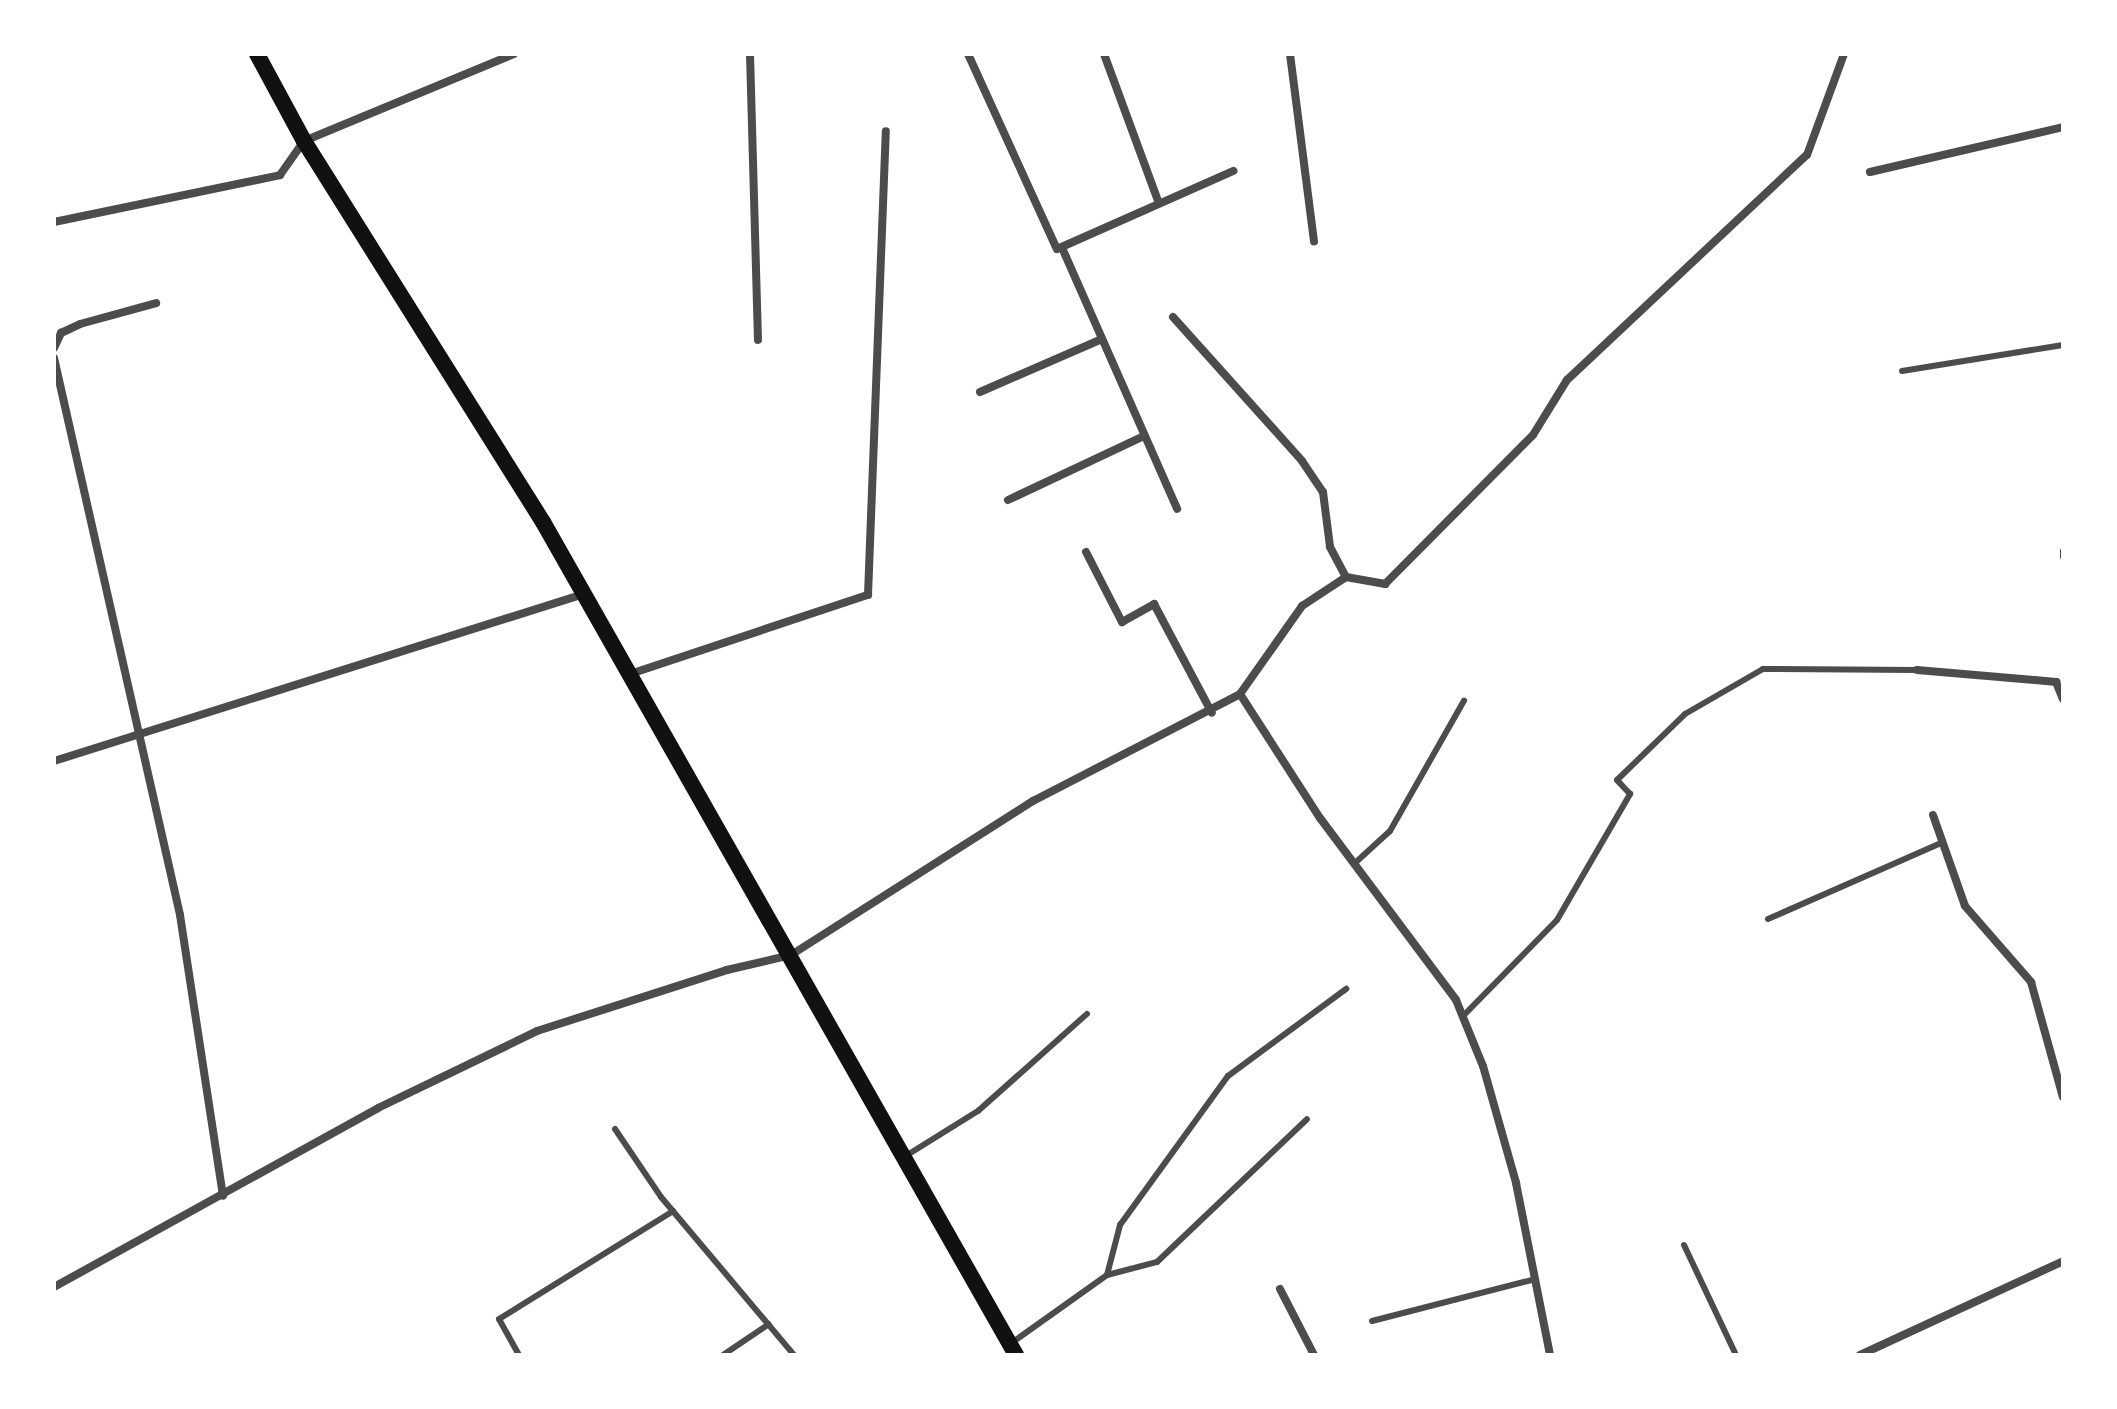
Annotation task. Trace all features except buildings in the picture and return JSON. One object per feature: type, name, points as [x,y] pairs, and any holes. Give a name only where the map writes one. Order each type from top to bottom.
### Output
[{"type":"main road","points":[[257,54],[304,141],[585,593],[1013,1350]]},
{"type":"street","points":[[54,222],[280,175],[304,141],[514,54]]},
{"type":"street","points":[[750,54],[758,340]]},
{"type":"street","points":[[968,54],[1052,244],[1063,250],[1177,509]]},
{"type":"street","points":[[1104,54],[1158,201]]},
{"type":"street","points":[[1290,54],[1314,241]]},
{"type":"street","points":[[54,1287],[378,1108],[537,1031],[727,970],[791,955],[1033,801],[1212,713],[1240,694],[1302,606],[1346,577],[1385,584],[1533,435],[1567,380],[1807,155],[1844,54]]},
{"type":"street","points":[[1870,172],[2063,127]]},
{"type":"street","points":[[630,674],[868,595],[886,131]]},
{"type":"street","points":[[1063,250],[1158,201],[1233,171]]},
{"type":"street","points":[[54,348],[61,333],[80,324],[156,303]]},
{"type":"street","points":[[1173,317],[1302,461],[1323,492],[1330,547],[1346,577]]},
{"type":"street","points":[[980,392],[1102,339]]},
{"type":"street","points":[[54,358],[180,915],[223,1196]]},
{"type":"street","points":[[1008,500],[1144,436]]},
{"type":"street","points":[[1086,552],[1122,622],[1154,604],[1212,713]]},
{"type":"street","points":[[54,761],[585,593]]},
{"type":"street","points":[[1917,670],[2060,681],[2063,699]]},
{"type":"street","points":[[1240,694],[1463,1016],[1516,1183],[1550,1355]]},
{"type":"street","points":[[1933,815],[1965,906],[2031,982],[2063,1097]]},
{"type":"street","points":[[1860,1355],[2063,1261]]},
{"type":"street","points":[[1280,1289],[1314,1355]]},
{"type":"lane","points":[[1902,371],[2063,345]]},
{"type":"lane","points":[[1463,1016],[1557,920],[1630,794],[1617,780],[1685,714],[1763,669],[1917,670]]},
{"type":"lane","points":[[1355,863],[1390,831],[1464,701]]},
{"type":"lane","points":[[1768,919],[1941,843]]},
{"type":"lane","points":[[1107,1275],[1120,1225],[1228,1076],[1346,989]]},
{"type":"lane","points":[[904,1157],[978,1111],[1087,1014]]},
{"type":"lane","points":[[1013,1350],[1107,1275],[1157,1262],[1307,1119]]},
{"type":"lane","points":[[615,1129],[673,1211],[794,1355]]},
{"type":"lane","points":[[519,1355],[499,1319],[673,1211]]},
{"type":"lane","points":[[1684,1245],[1736,1355]]},
{"type":"lane","points":[[1372,1321],[1535,1279]]},
{"type":"lane","points":[[723,1355],[769,1324]]}]
